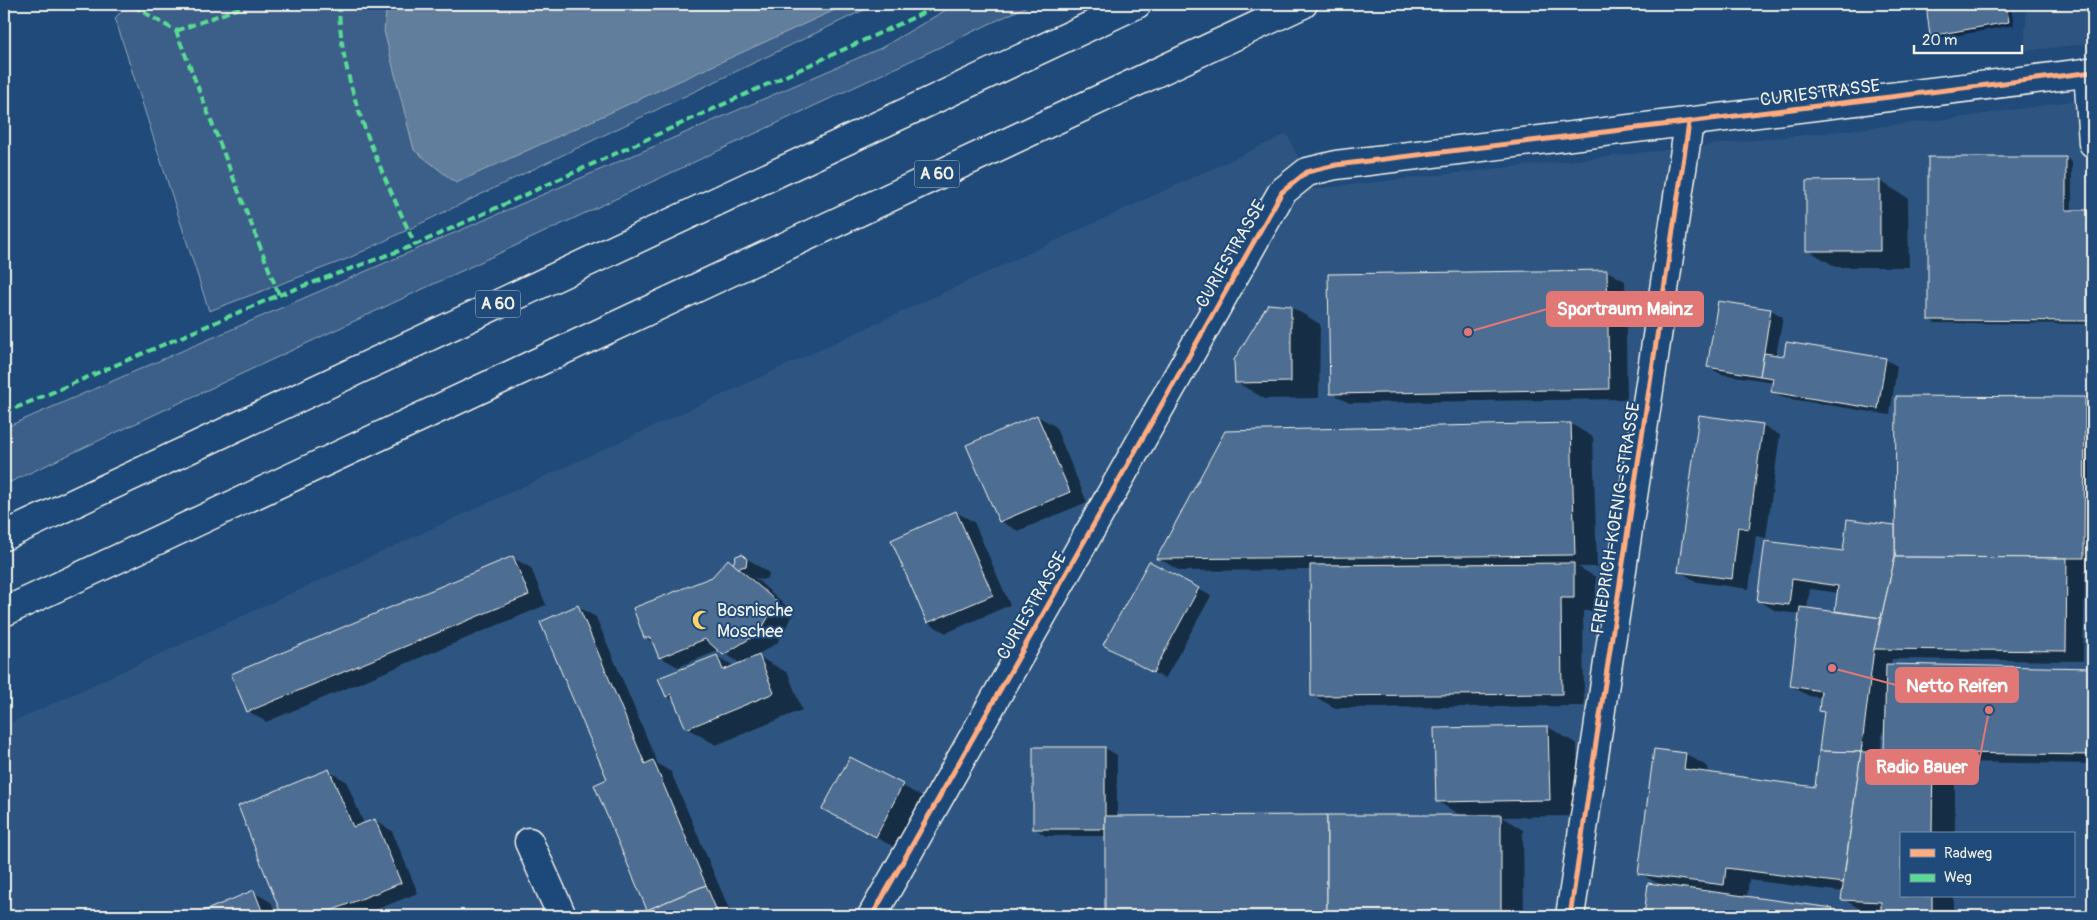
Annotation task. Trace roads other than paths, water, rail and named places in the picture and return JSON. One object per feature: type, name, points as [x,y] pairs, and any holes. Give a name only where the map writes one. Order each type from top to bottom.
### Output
[{"type":"main road","name":"A 60","points":[[4,536],[1137,4]]},
{"type":"main road","name":"A 60","points":[[4,612],[1303,4]]},
{"type":"main road","name":"CURIESTRASSE","points":[[872,916],[1282,192],[1306,172],[1336,165],[1689,123],[2090,72]]},
{"type":"main road","points":[[2090,72],[2093,142]]},
{"type":"main road","name":"FRIEDRICH-KOENIG-STRASSE","points":[[1570,916],[1689,123]]},
{"type":"main road","points":[[529,842],[562,916]]},
{"type":"place","name":"Sportraum Mainz","points":[[1468,332]]},
{"type":"place","name":"Bosnische Moschee","points":[[702,620]]},
{"type":"place","name":"Netto Reifen","points":[[1832,668]]},
{"type":"place","name":"Radio Bauer","points":[[1989,710]]}]
